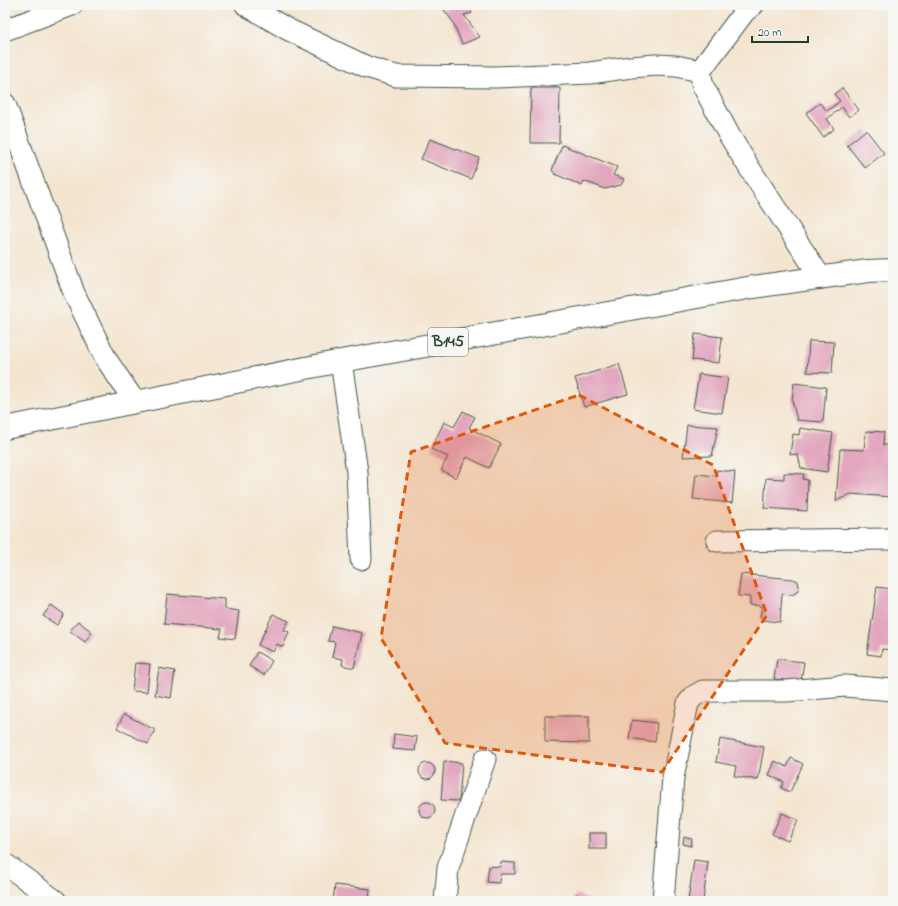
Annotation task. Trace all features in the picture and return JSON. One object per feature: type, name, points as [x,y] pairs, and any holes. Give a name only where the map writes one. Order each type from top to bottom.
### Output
[{"type":"main road","name":"B145","points":[[5,428],[341,361],[753,287],[868,271],[893,270]]},
{"type":"street","points":[[5,30],[72,5]]},
{"type":"street","points":[[246,5],[287,29],[367,67],[396,76],[511,77],[590,73],[656,65],[676,66],[700,71]]},
{"type":"street","points":[[753,5],[745,11],[700,71],[703,86],[729,135],[766,195],[821,278]]},
{"type":"street","points":[[5,104],[74,293],[106,359],[135,402]]},
{"type":"street","points":[[341,361],[357,472],[361,560]]},
{"type":"street","points":[[717,542],[893,539]]},
{"type":"street","points":[[663,901],[673,778],[688,702],[691,699],[704,691],[787,691],[845,686],[893,690]]},
{"type":"street","points":[[446,901],[448,868],[485,759]]},
{"type":"street","points":[[5,864],[56,901]]},
{"type":"highlighted area","points":[[579,395],[713,465],[767,615],[662,772],[445,743],[381,638],[411,452]]},
{"type":"building","points":[[456,5],[468,5],[472,13],[464,15],[480,37],[462,44],[453,22],[444,10]]},
{"type":"building","points":[[531,88],[560,88],[559,143],[530,143]]},
{"type":"building","points":[[842,88],[859,110],[849,117],[842,107],[827,119],[834,129],[823,137],[806,113],[820,103],[827,111],[840,101],[834,94]]},
{"type":"building","points":[[866,130],[884,153],[865,168],[847,145]]},
{"type":"building","points":[[430,139],[479,158],[471,179],[421,159]]},
{"type":"building","points":[[562,145],[617,167],[613,175],[624,179],[621,185],[605,189],[584,181],[582,186],[555,174],[552,170]]},
{"type":"building","points":[[695,334],[722,337],[719,363],[692,360]]},
{"type":"building","points":[[809,341],[834,342],[832,373],[807,372]]},
{"type":"building","points":[[619,364],[628,394],[584,407],[575,378]]},
{"type":"building","points":[[699,374],[728,378],[722,413],[693,409]]},
{"type":"building","points":[[794,383],[826,387],[823,422],[797,420],[792,400]]},
{"type":"building","points":[[463,411],[475,417],[469,428],[501,444],[489,468],[467,457],[456,478],[441,470],[448,457],[431,449],[444,422],[454,427]]},
{"type":"building","points":[[687,425],[718,427],[712,456],[683,457]]},
{"type":"building","points":[[800,428],[833,433],[827,472],[801,468],[798,455],[790,454],[793,434],[799,435]]},
{"type":"building","points":[[866,431],[884,432],[883,445],[893,445],[892,497],[851,494],[836,501],[840,449],[864,450]]},
{"type":"building","points":[[717,470],[735,472],[732,503],[693,499],[696,474],[716,476]]},
{"type":"building","points":[[784,473],[804,474],[803,479],[808,480],[807,511],[764,508],[766,478],[784,479]]},
{"type":"building","points":[[741,574],[793,579],[798,581],[799,587],[797,592],[792,595],[782,594],[780,622],[762,620],[760,618],[762,606],[750,605],[750,597],[738,596]]},
{"type":"building","points":[[877,587],[893,589],[893,650],[882,649],[881,656],[867,654]]},
{"type":"building","points":[[167,594],[225,599],[225,609],[239,611],[235,639],[220,637],[222,629],[164,624]]},
{"type":"building","points":[[51,605],[64,614],[57,625],[43,616]]},
{"type":"building","points":[[273,614],[289,621],[284,630],[289,632],[283,647],[277,644],[273,652],[258,645]]},
{"type":"building","points":[[78,621],[92,632],[85,642],[70,631]]},
{"type":"building","points":[[332,626],[362,633],[354,668],[342,665],[343,659],[332,657],[335,642],[328,641]]},
{"type":"building","points":[[257,652],[272,661],[264,675],[249,666]]},
{"type":"building","points":[[777,659],[804,662],[801,682],[774,679]]},
{"type":"building","points":[[135,663],[150,664],[147,692],[132,691]]},
{"type":"building","points":[[159,668],[175,671],[171,698],[155,695]]},
{"type":"building","points":[[124,714],[155,730],[148,744],[117,728]]},
{"type":"building","points":[[545,716],[589,716],[589,743],[545,742]]},
{"type":"building","points":[[632,720],[657,723],[655,742],[629,738]]},
{"type":"building","points":[[394,734],[417,737],[415,751],[393,749]]},
{"type":"building","points":[[720,739],[764,747],[758,780],[734,776],[736,766],[716,762]]},
{"type":"building","points":[[791,758],[803,764],[790,792],[781,788],[784,782],[769,775],[775,761],[787,767]]},
{"type":"building","points":[[444,761],[462,763],[459,801],[441,800]]},
{"type":"building","points":[[427,763],[434,768],[435,771],[430,778],[427,779],[420,774],[419,771],[424,764]]},
{"type":"building","points":[[427,802],[433,804],[435,810],[433,816],[427,818],[421,816],[419,810],[421,804]]},
{"type":"building","points":[[782,813],[798,820],[788,841],[772,834]]},
{"type":"building","points":[[589,833],[606,833],[606,849],[589,849]]},
{"type":"building","points":[[684,837],[692,839],[691,846],[683,844]]},
{"type":"building","points":[[694,860],[708,862],[703,901],[688,901]]},
{"type":"building","points":[[501,862],[515,863],[515,874],[500,874],[499,883],[487,882],[489,866],[500,867]]},
{"type":"building","points":[[335,885],[370,889],[369,901],[333,901]]},
{"type":"building","points":[[576,894],[592,901],[573,901]]}]
